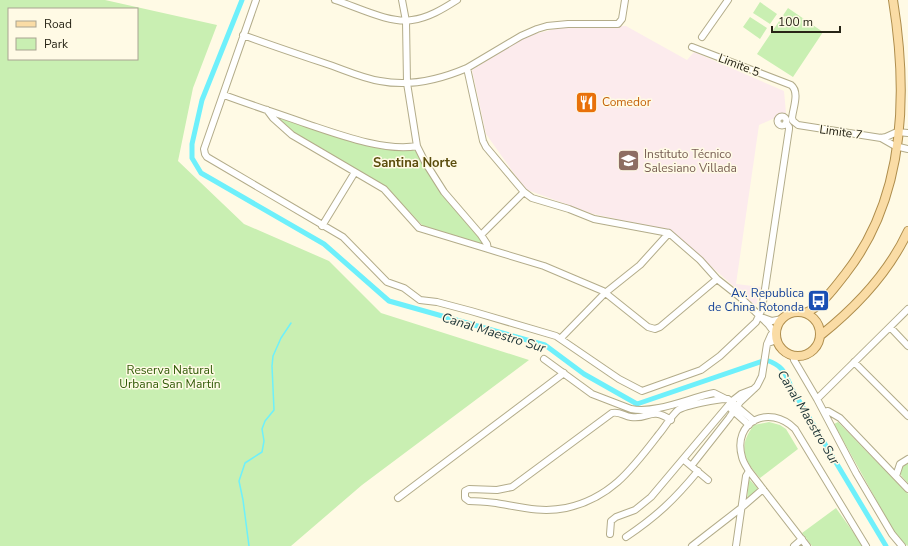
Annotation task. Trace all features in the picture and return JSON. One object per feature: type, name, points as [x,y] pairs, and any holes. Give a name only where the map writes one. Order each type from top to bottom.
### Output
[{"type":"main road","points":[[805,313],[814,318],[818,323],[821,335],[817,348],[812,352],[806,356],[793,356],[786,353],[781,348],[774,330],[782,319],[792,313],[805,313],[813,310],[838,284],[858,258],[888,200],[905,148],[908,102],[906,62],[901,29],[893,0]]},
{"type":"main road","points":[[821,335],[847,313],[874,284],[891,260],[908,230]]},
{"type":"street","points":[[256,0],[204,149],[205,154],[345,239],[387,282],[404,288],[420,300],[437,302],[471,311],[561,338],[619,379],[632,387],[642,390],[701,370],[739,339],[759,317],[762,309],[789,127],[786,123]]},
{"type":"street","points":[[335,0],[380,16],[406,21],[429,15],[457,0]]},
{"type":"street","points":[[402,0],[406,21],[407,83],[417,146],[444,192],[481,235],[487,244],[488,249]]},
{"type":"street","points":[[243,35],[372,79],[389,83],[407,83],[437,79],[467,68],[521,36],[547,26],[568,24],[618,24],[622,19],[625,0]]},
{"type":"street","points":[[702,37],[728,0]]},
{"type":"street","name":"Limite 5","points":[[692,47],[786,83],[794,88],[795,95],[792,115],[793,121],[802,126]]},
{"type":"street","points":[[467,68],[483,141],[486,147],[524,192],[532,198],[569,209],[594,219],[668,232],[774,330],[768,343],[761,378],[754,389],[729,402],[684,407],[677,411],[671,420],[624,477],[596,498],[565,508],[545,510],[521,508],[469,500],[465,498],[465,491],[469,489],[492,490],[508,488],[517,484],[612,412],[632,417],[656,413],[671,420]]},
{"type":"street","points":[[224,95],[358,140],[387,145],[409,147],[417,146]]},
{"type":"street","points":[[267,110],[273,118],[292,135],[386,192],[421,230],[550,268],[605,293],[648,327],[658,328],[717,278]]},
{"type":"street","name":"Limite 7","points":[[802,126],[880,138]]},
{"type":"street","points":[[880,138],[897,132],[906,133]]},
{"type":"street","points":[[880,138],[895,146],[905,148]]},
{"type":"street","points":[[322,226],[355,172]]},
{"type":"street","points":[[481,235],[524,192]]},
{"type":"street","points":[[561,338],[605,293],[640,265],[668,232]]},
{"type":"street","points":[[817,399],[908,309]]},
{"type":"street","points":[[890,327],[908,346]]},
{"type":"street","points":[[793,356],[856,473],[892,534],[902,546]]},
{"type":"street","points":[[544,359],[592,394],[622,407],[637,410],[663,407],[714,392],[754,421]]},
{"type":"street","points":[[854,362],[908,416]]},
{"type":"street","points":[[398,498],[564,373]]},
{"type":"street","points":[[729,402],[733,412],[749,425]]},
{"type":"street","points":[[610,534],[611,521],[616,517],[635,510],[651,497],[684,460],[729,402]]},
{"type":"street","points":[[692,466],[733,412]]},
{"type":"street","points":[[824,412],[831,412],[840,418],[908,489]]},
{"type":"street","points":[[807,546],[742,460],[740,449],[742,437],[749,425],[760,418],[772,417],[786,421],[795,430],[866,546]]},
{"type":"street","points":[[896,476],[900,464],[908,459]]},
{"type":"street","points":[[684,460],[708,480]]},
{"type":"street","points":[[736,546],[741,508],[749,470]]},
{"type":"street","points":[[626,537],[648,522],[664,508],[698,471]]},
{"type":"street","points":[[692,546],[763,489]]},
{"type":"street","points":[[491,503],[492,490]]},
{"type":"street","points":[[794,546],[802,539]]},
{"type":"shaded area","name":"Instituto Técnico Salesiano Villada","points":[[626,26],[687,60],[694,52],[784,91],[786,113],[759,125],[736,284],[761,287],[756,306],[670,230],[593,214],[525,189],[486,134],[472,70],[527,36],[563,27]]},
{"type":"green space","name":"Reserva Natural Urbana San Martín","points":[[0,0],[105,0],[217,25],[193,88],[178,161],[244,224],[329,261],[381,313],[529,360],[362,485],[291,546],[0,546]]},
{"type":"green space","points":[[760,2],[777,14],[770,24],[753,13]]},
{"type":"green space","points":[[788,8],[823,32],[793,77],[757,54]]},
{"type":"green space","points":[[750,17],[767,28],[760,39],[743,27]]},
{"type":"green space","points":[[280,118],[340,138],[365,144],[415,149],[443,195],[483,242],[483,245],[424,227],[385,186],[295,134],[277,120]]},
{"type":"green space","points":[[769,422],[780,425],[786,429],[798,449],[760,478],[746,458],[744,446],[746,439],[754,425]]},
{"type":"green space","points":[[838,422],[908,494],[908,546],[898,539],[834,424]]},
{"type":"green space","points":[[908,462],[908,483],[901,475],[900,470]]},
{"type":"green space","points":[[749,479],[759,490],[747,500]]},
{"type":"green space","points":[[836,508],[863,546],[812,546],[802,533]]},
{"type":"waterway","name":"Canal Maestro Sur","points":[[242,0],[202,100],[192,144],[192,158],[201,173],[324,244],[389,301],[545,345],[584,374],[637,404],[766,360],[772,362],[785,374],[792,389],[886,546]]},
{"type":"waterway","points":[[249,546],[239,481],[245,463],[262,452],[264,441],[262,429],[265,421],[274,410],[273,356],[281,338],[291,323]]},
{"type":"place","name":"Comedor","points":[[587,102]]},
{"type":"place","name":"Instituto Técnico Salesiano Villada","points":[[629,161]]},
{"type":"place","name":"Av. Republica de China Rotonda","points":[[819,300]]},
{"type":"district","name":"Santina Norte","points":[[415,162]]}]
